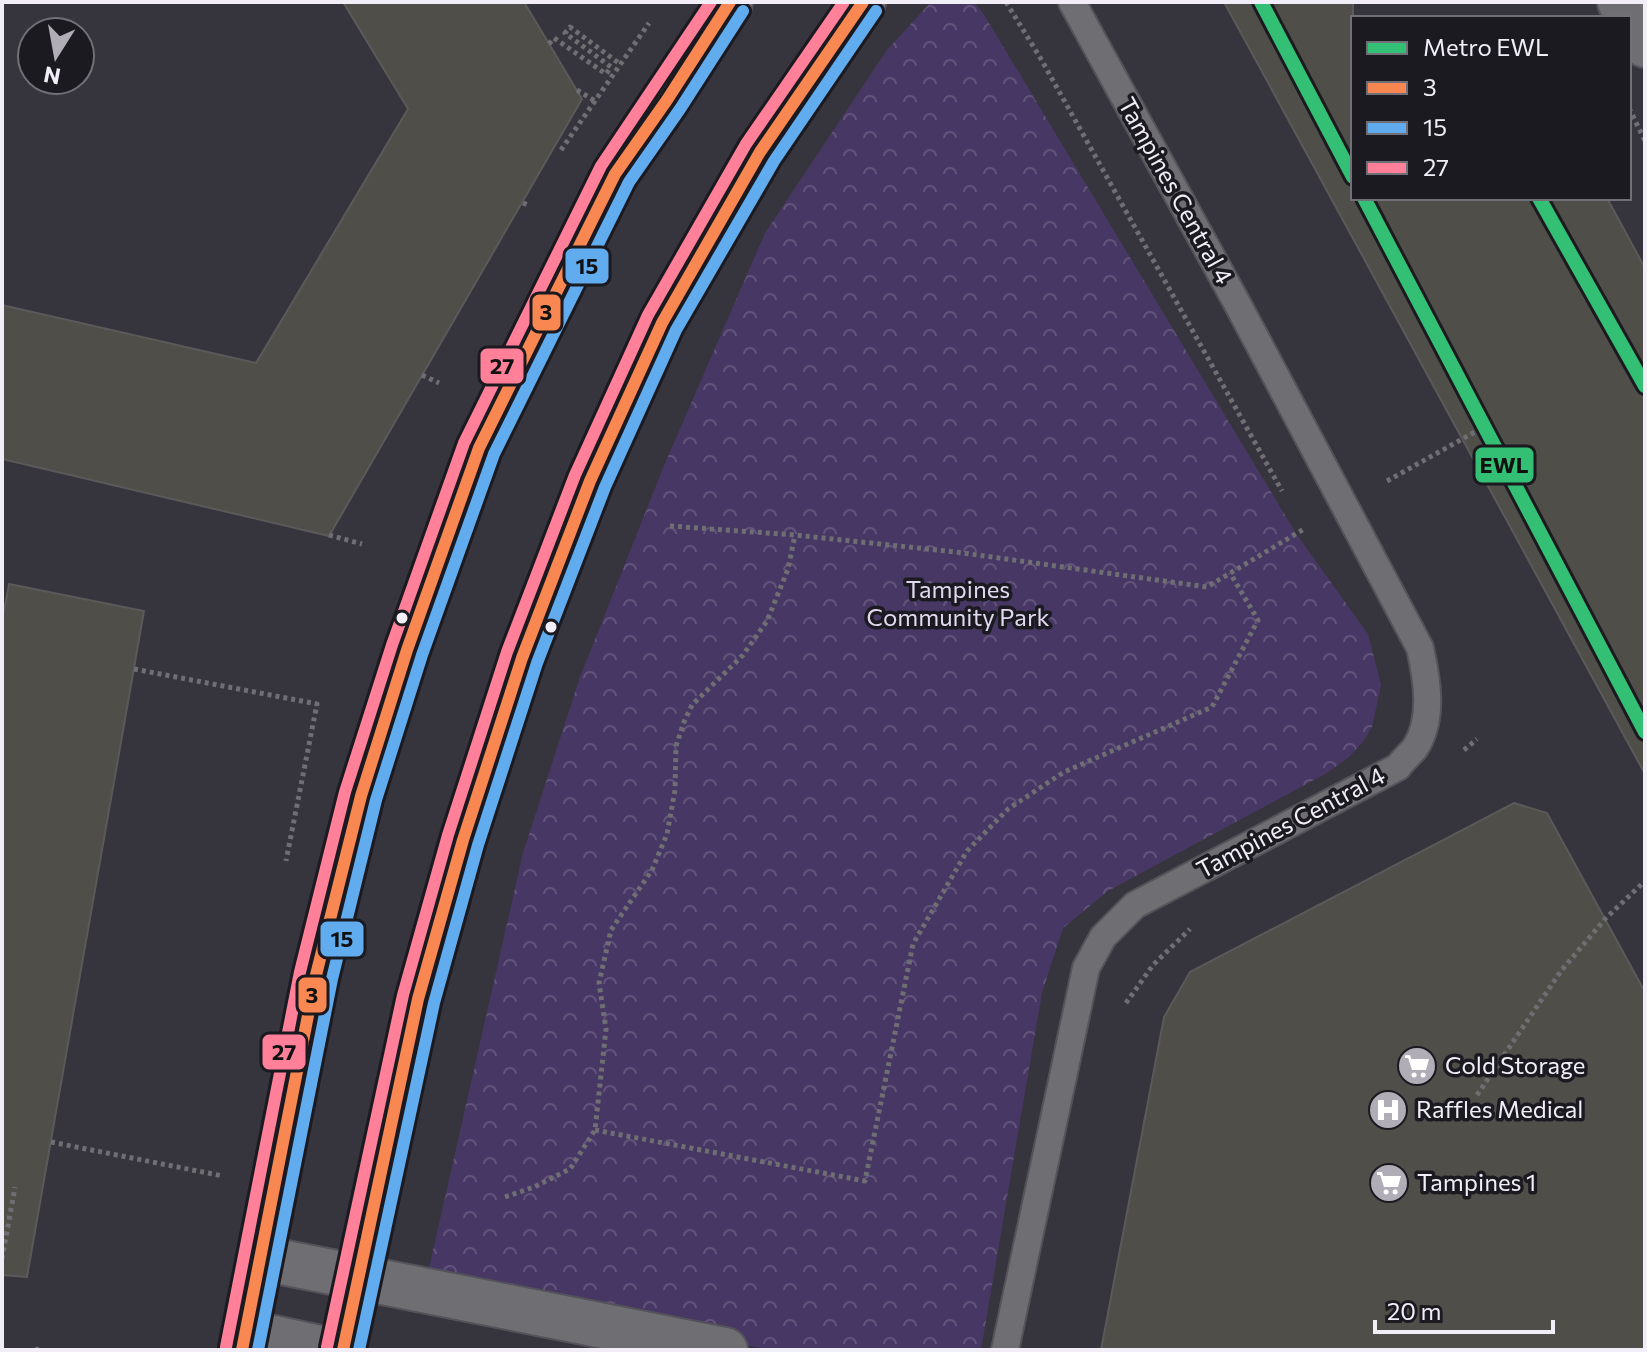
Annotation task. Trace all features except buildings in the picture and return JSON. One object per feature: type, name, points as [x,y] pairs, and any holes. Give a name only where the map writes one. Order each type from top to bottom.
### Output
[{"type":"main road","points":[[244,1341],[316,975],[361,796],[407,650],[479,448],[615,174],[730,2]]},
{"type":"main road","points":[[343,1350],[418,999],[463,840],[522,658],[590,481],[669,309],[760,152],[863,2]]},
{"type":"street","points":[[1631,21],[1645,45]]},
{"type":"street","points":[[261,1258],[725,1350]]},
{"type":"street","points":[[244,1341],[329,1350]]},
{"type":"lane","name":"Tampines Central 4","points":[[1005,1350],[1086,968],[1103,937],[1135,905],[1398,767],[1415,748],[1421,735],[1428,696],[1420,648],[1072,2]]},
{"type":"path","points":[[1006,2],[1041,59],[1289,503]]},
{"type":"path","points":[[561,150],[654,14]]},
{"type":"path","points":[[549,44],[554,38],[606,74],[611,67],[565,33],[570,27],[620,64]]},
{"type":"path","points":[[577,90],[595,101]]},
{"type":"path","points":[[1631,112],[1645,141]]},
{"type":"path","points":[[523,203],[530,206]]},
{"type":"path","points":[[422,375],[439,383]]},
{"type":"path","points":[[1387,481],[1482,428]]},
{"type":"path","points":[[1296,516],[1310,541]]},
{"type":"path","points":[[670,526],[956,552],[1207,587],[1304,529]]},
{"type":"path","points":[[329,535],[362,544]]},
{"type":"path","points":[[505,1197],[570,1169],[595,1130],[606,1029],[599,983],[611,930],[652,870],[667,834],[675,790],[676,746],[684,722],[692,705],[743,655],[767,621],[788,569],[795,535]]},
{"type":"path","points":[[595,1130],[865,1181],[913,944],[939,895],[967,851],[1008,809],[1064,772],[1212,707],[1258,620],[1230,573]]},
{"type":"path","points":[[134,669],[317,704]]},
{"type":"path","points":[[1477,1095],[1561,971],[1605,919],[1645,881]]},
{"type":"path","points":[[51,1142],[236,1178]]},
{"type":"path","points":[[2,1259],[15,1187]]},
{"type":"green space","name":"Tampines Community Park","points":[[931,2],[974,2],[983,13],[1297,535],[1368,634],[1381,685],[1372,727],[1348,758],[1325,774],[1108,891],[1063,928],[1042,993],[981,1350],[770,1350],[427,1277],[523,853],[579,680],[663,468],[765,233],[887,50]]},
{"type":"metro line","name":"EWL","points":[[1261,2],[1351,173]]},
{"type":"metro line","name":"EWL","points":[[1365,200],[1645,732]]},
{"type":"metro line","name":"EWL","points":[[1540,200],[1645,386]]},
{"type":"transit line","name":"27","points":[[226,1347],[300,972],[345,792],[392,645],[464,443],[601,166],[711,2]]},
{"type":"transit line","name":"3","points":[[242,1350],[316,975],[361,796],[407,650],[479,448],[615,174],[730,2]]},
{"type":"transit line","name":"27","points":[[327,1347],[403,995],[448,835],[507,652],[575,475],[648,315],[746,144],[844,2]]},
{"type":"transit line","name":"3","points":[[343,1350],[418,999],[463,840],[522,658],[590,481],[662,323],[760,152],[863,2]]},
{"type":"transit line","name":"15","points":[[258,1350],[332,979],[376,800],[422,655],[494,454],[629,182],[743,11]]},
{"type":"transit line","name":"15","points":[[359,1350],[434,1003],[478,845],[537,663],[605,487],[676,330],[774,161],[876,11]]},
{"type":"place","name":"Cold Storage","points":[[1417,1066]]},
{"type":"place","name":"Raffles Medical","points":[[1388,1110]]},
{"type":"place","name":"Tampines 1","points":[[1389,1183]]}]
